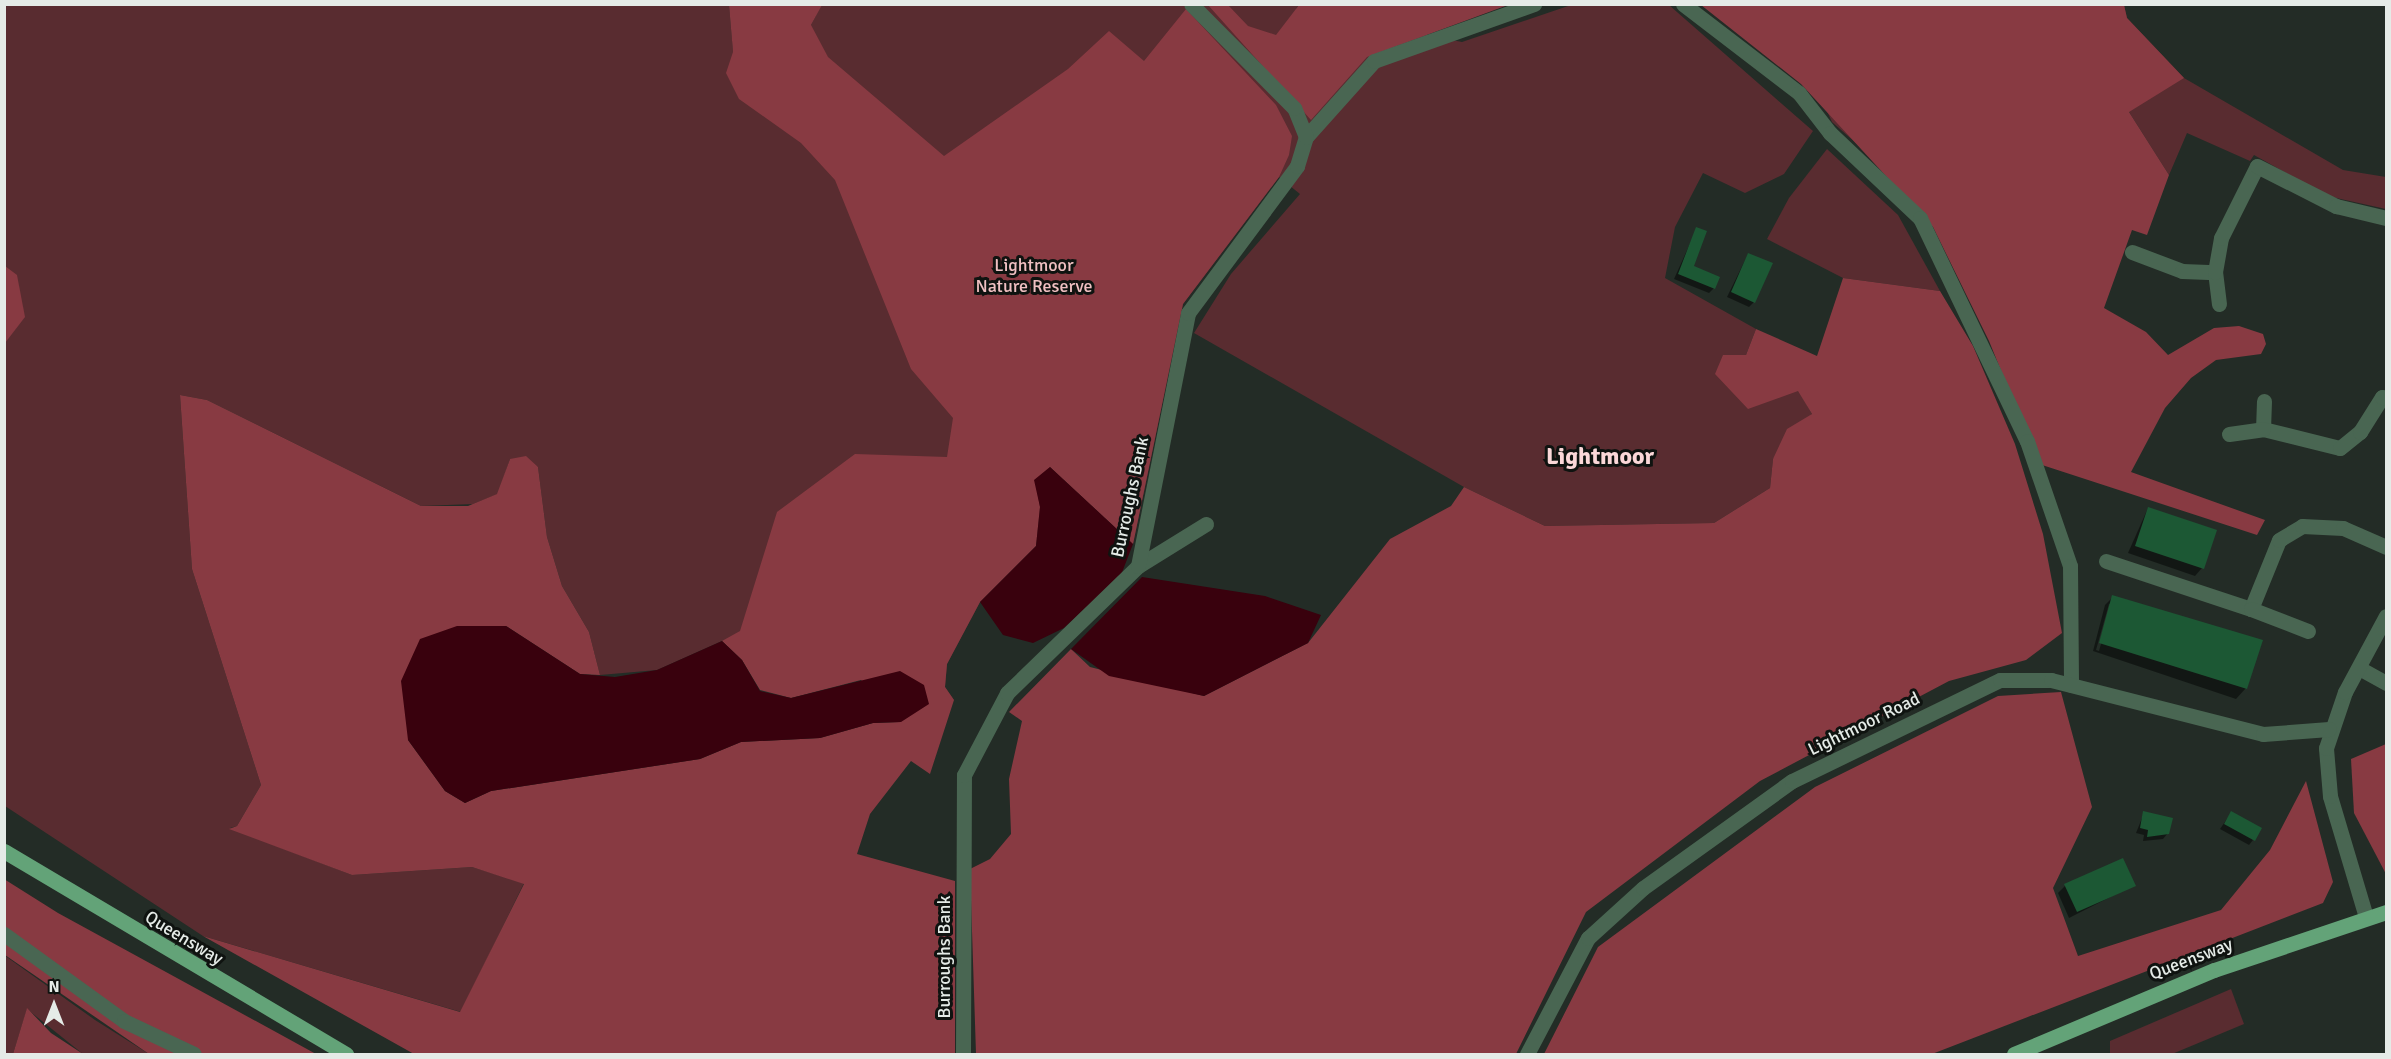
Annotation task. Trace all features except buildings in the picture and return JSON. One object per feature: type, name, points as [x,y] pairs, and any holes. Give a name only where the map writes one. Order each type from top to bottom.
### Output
[{"type":"main road","name":"Queensway","points":[[4,852],[346,1054]]},
{"type":"main road","name":"Queensway","points":[[2014,1054],[2214,970],[2386,912]]},
{"type":"street","points":[[1191,4],[1294,108],[1306,137],[1374,61],[1534,4]]},
{"type":"street","points":[[1683,4],[1799,93],[1830,134],[1920,219],[2027,441],[2070,566],[2071,685]]},
{"type":"street","name":"Burroughs Bank","points":[[963,1054],[964,775],[1007,693],[1137,566],[1188,314],[1297,166],[1306,137]]},
{"type":"street","points":[[2219,304],[2215,272],[2226,221],[2257,166],[2336,206],[2386,218]]},
{"type":"street","points":[[2132,252],[2182,271],[2215,272]]},
{"type":"street","points":[[2229,434],[2264,429],[2340,448],[2360,432],[2385,394]]},
{"type":"street","points":[[2264,401],[2264,429]]},
{"type":"street","points":[[1137,566],[1206,524]]},
{"type":"street","points":[[2251,609],[2278,540],[2302,526],[2343,528],[2386,547]]},
{"type":"street","points":[[2106,561],[2251,609],[2308,631]]},
{"type":"street","points":[[2366,917],[2330,796],[2330,729],[2359,668],[2386,619]]},
{"type":"street","points":[[2359,668],[2386,682]]},
{"type":"street","name":"Lightmoor Road","points":[[1527,1054],[1588,938],[1643,888],[1792,782],[2000,680],[2071,685],[2263,734],[2330,729]]},
{"type":"street","points":[[4,934],[124,1021],[194,1054]]},
{"type":"green space","name":"Lightmoor Nature Reserve","points":[[822,4],[1299,5],[1296,9],[1462,42],[1571,5],[1669,5],[1813,131],[1784,174],[1745,193],[1703,173],[1675,227],[1665,278],[1756,329],[1746,355],[1799,391],[1812,414],[1773,459],[1770,488],[1714,523],[1545,526],[1464,487],[1194,333],[1231,274],[1300,194],[1279,177],[1183,304],[1133,544],[1050,467],[1036,546],[980,602],[947,664],[945,687],[954,700],[722,641],[657,670],[600,675],[589,632],[562,586],[547,537],[538,467],[510,459],[498,494],[473,504],[421,506],[207,400],[180,395],[192,569],[261,785],[237,826],[230,828],[352,875],[472,867],[524,883],[461,1012],[203,936],[5,806],[4,5],[729,5],[733,51],[811,25]]},
{"type":"green space","name":"Lightmoor Nature Reserve","points":[[729,5],[822,5],[811,25],[828,57],[944,156],[1068,69],[1109,31],[1144,61],[1186,9],[1276,105],[1292,136],[1289,155],[1279,177],[1183,304],[1133,544],[1050,467],[1035,480],[1040,507],[1036,546],[980,602],[947,664],[945,687],[954,700],[930,774],[911,761],[870,814],[857,854],[955,881],[955,1054],[414,1054],[203,936],[460,1012],[524,884],[472,867],[352,875],[229,829],[237,826],[261,785],[192,569],[180,395],[207,400],[421,506],[468,506],[497,494],[510,459],[526,456],[538,467],[547,537],[562,586],[589,632],[600,675],[580,674],[506,626],[408,740],[445,791],[465,803],[491,791],[700,759],[741,742],[820,738],[873,723],[901,722],[861,680],[791,698],[760,690],[742,660],[722,641],[740,631],[777,512],[855,454],[947,457],[953,418],[911,369],[835,180],[801,143],[739,99],[726,73],[733,52]]},
{"type":"green space","points":[[1208,5],[1228,5],[1248,26],[1276,35],[1299,5],[1508,5],[1367,57],[1311,120]]},
{"type":"green space","points":[[1701,5],[2124,5],[2127,18],[2184,78],[2129,112],[2169,175],[2147,235],[2132,230],[2104,308],[2146,332],[2168,355],[2214,328],[2239,326],[2263,334],[2266,344],[2261,354],[2216,360],[2191,378],[2165,408],[2131,472],[2265,520],[2257,535],[2039,464],[1989,341],[1933,227],[1801,84]]},
{"type":"green space","points":[[2124,5],[2127,18],[2184,78],[2343,170],[2386,177],[2386,209],[2327,196],[2254,155],[2250,161],[2187,133],[2169,175],[2129,112],[1929,207],[1832,122],[1814,83]]},
{"type":"green space","points":[[1827,149],[1898,215],[1940,291],[1843,278],[1767,239],[1789,198]]},
{"type":"green space","points":[[5,266],[17,275],[25,317],[5,343]]},
{"type":"green space","points":[[1843,278],[1940,291],[1973,346],[2015,444],[2043,534],[2062,633],[2026,660],[1949,681],[1760,781],[1586,912],[1516,1054],[976,1054],[970,869],[990,859],[1011,834],[1009,779],[1022,721],[1009,712],[1071,649],[1090,667],[1204,696],[1308,643],[1390,539],[1451,506],[1464,487],[1545,526],[1714,523],[1770,488],[1773,459],[1787,429],[1812,414],[1798,391],[1748,409],[1715,374],[1723,355],[1746,355],[1756,329],[1817,356]]},
{"type":"green space","points":[[2061,692],[2092,807],[2053,888],[2078,956],[2221,910],[2270,850],[2306,781],[2333,882],[2323,903],[1932,1054],[1544,1054],[1598,947],[1815,787],[1998,696]]},
{"type":"green space","points":[[2386,744],[2386,874],[2354,813],[2351,759]]},
{"type":"green space","points":[[4,879],[58,913],[316,1054],[149,1054],[5,955]]},
{"type":"green space","points":[[4,955],[95,1020],[149,1054],[83,1054],[27,1009],[13,1054],[5,1054]]},
{"type":"green space","points":[[2231,989],[2244,1024],[2172,1054],[2110,1054],[2110,1041]]},
{"type":"green space","points":[[27,1008],[51,1033],[83,1054],[13,1054]]},
{"type":"shaded area","points":[[1050,467],[1133,544],[1121,575],[1064,628],[1033,643],[1003,635],[980,602],[1036,546],[1040,507],[1034,480]]},
{"type":"shaded area","points":[[1142,577],[1265,596],[1321,615],[1308,643],[1204,696],[1109,676],[1071,649]]},
{"type":"shaded area","points":[[457,626],[506,626],[580,674],[615,677],[657,670],[722,641],[742,660],[760,691],[791,698],[900,671],[924,685],[929,704],[901,722],[873,723],[820,738],[741,742],[700,759],[491,791],[465,803],[445,791],[408,740],[401,681],[420,639]]},
{"type":"district","name":"Lightmoor","points":[[1600,457]]}]
